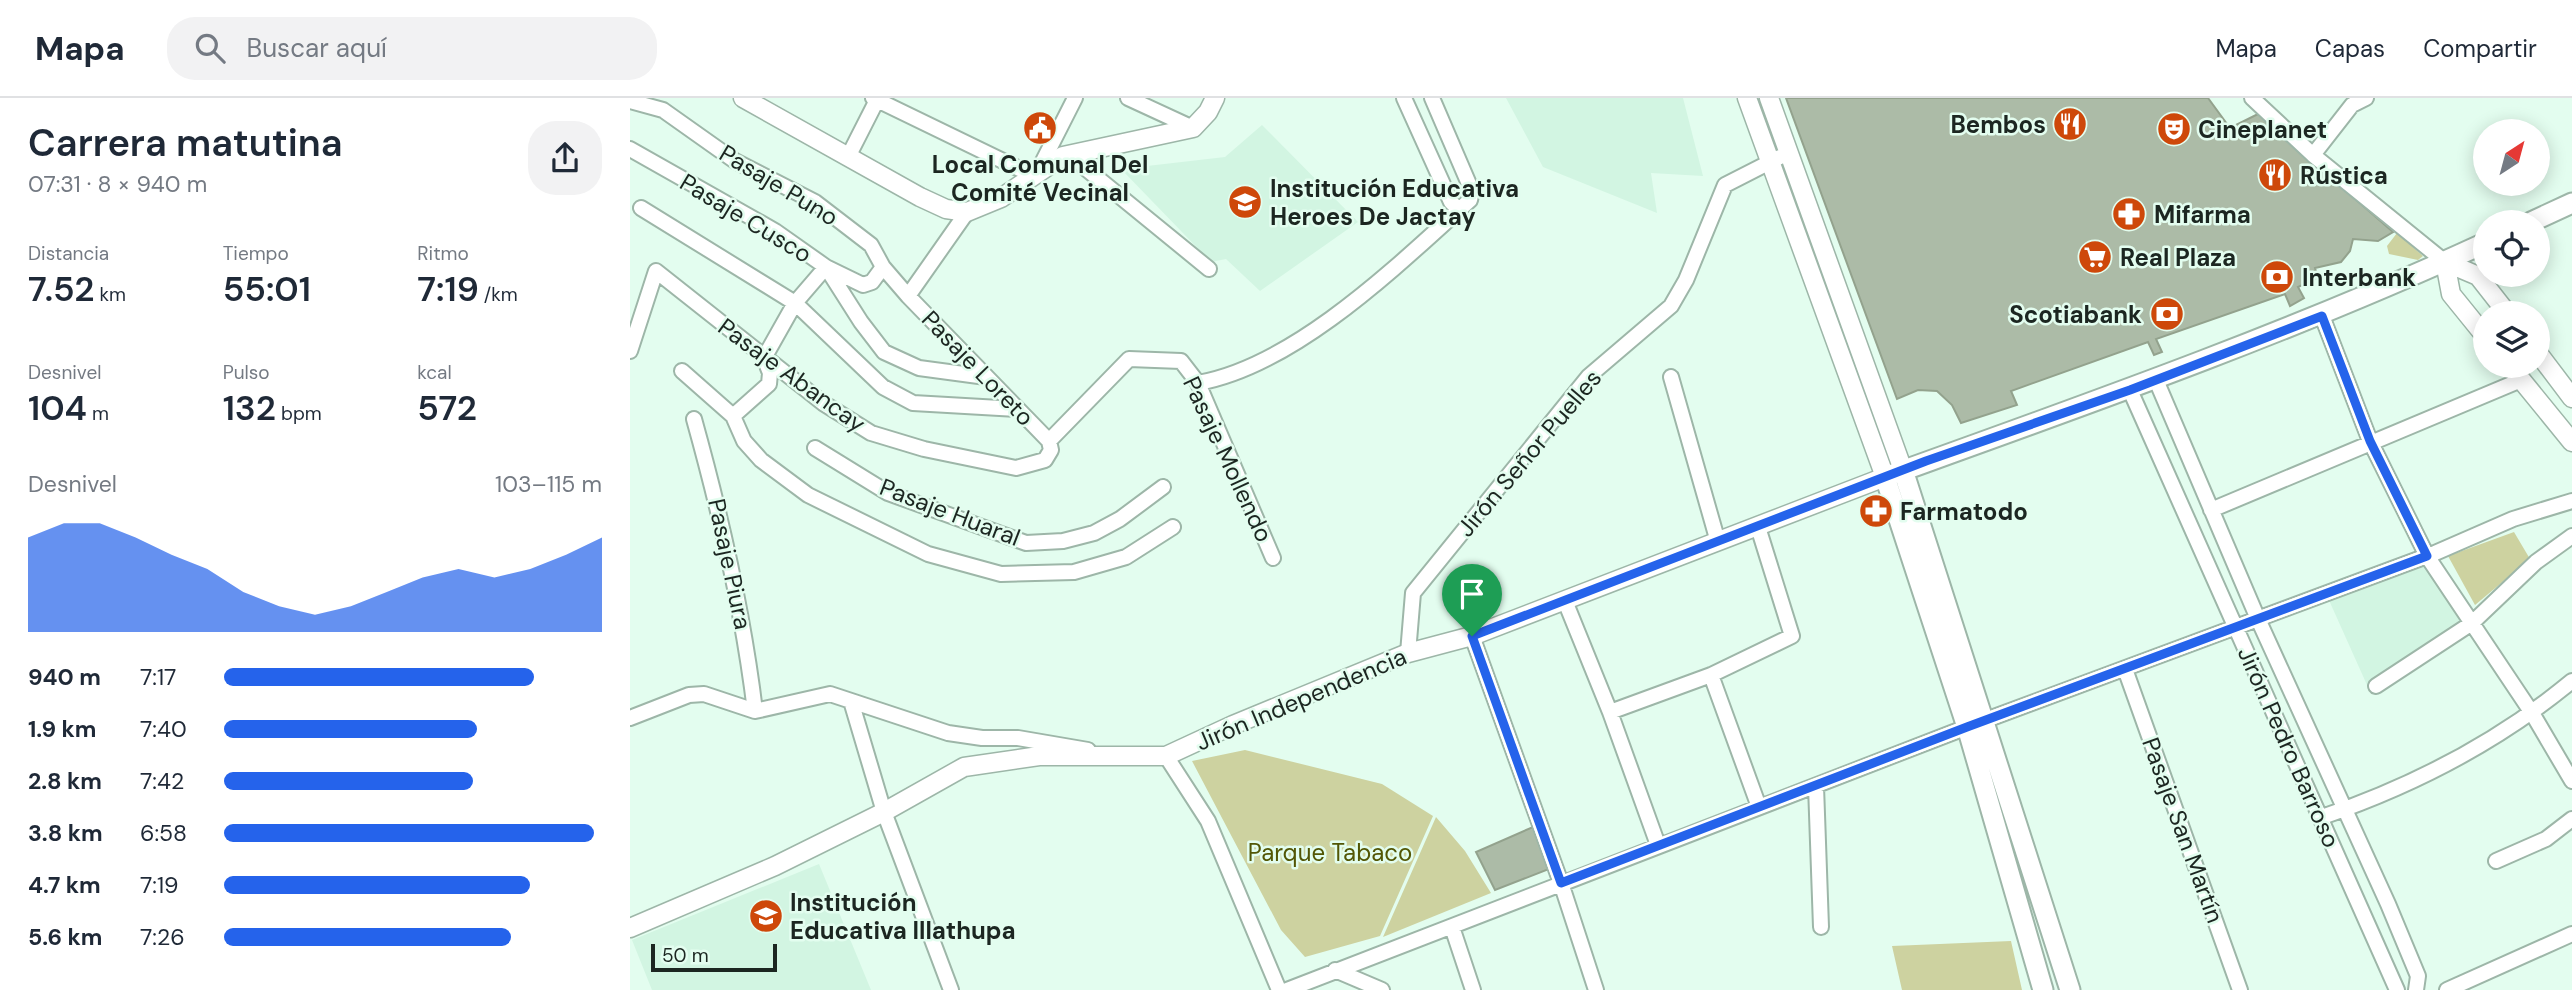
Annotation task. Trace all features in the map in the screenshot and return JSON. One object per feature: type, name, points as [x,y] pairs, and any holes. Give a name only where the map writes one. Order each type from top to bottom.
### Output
[{"type":"main road","points":[[2550,214],[2572,204]]},
{"type":"main road","name":"Jirón Independencia","points":[[1894,474],[2130,390],[2322,316],[2473,248]]},
{"type":"main road","points":[[1894,474],[1977,724],[2070,990]]},
{"type":"main road","points":[[1977,724],[2043,990]]},
{"type":"street","points":[[743,98],[946,209],[967,212],[1001,198],[1057,158],[1193,128],[1208,112],[1215,98]]},
{"type":"street","points":[[1035,173],[1075,98]]},
{"type":"street","points":[[1128,98],[1193,128]]},
{"type":"street","points":[[1404,98],[1451,202],[1464,205]]},
{"type":"street","points":[[1198,383],[1228,378],[1249,370],[1301,338],[1399,265],[1464,205],[1472,191],[1432,98]]},
{"type":"street","points":[[1747,98],[1768,161],[1894,474]]},
{"type":"street","points":[[1769,98],[1894,474]]},
{"type":"street","points":[[2252,98],[2313,155],[2445,261],[2478,276],[2498,301]]},
{"type":"street","points":[[2313,155],[2352,105],[2366,98]]},
{"type":"street","points":[[848,157],[876,99],[1035,173]]},
{"type":"street","name":"Pasaje Puno","points":[[630,101],[663,110],[735,161],[815,202],[871,245],[883,267],[908,296]]},
{"type":"street","name":"Pasaje Cusco","points":[[630,149],[775,231],[827,267],[861,322],[884,352],[919,368],[986,377]]},
{"type":"street","points":[[1073,153],[1084,167],[1209,269]]},
{"type":"street","name":"Jirón Señor Puelles","points":[[1408,653],[1413,593],[1589,376],[1671,306],[1686,280],[1725,185],[1768,161],[1789,153]]},
{"type":"street","points":[[641,208],[795,303],[883,387],[913,403],[1017,410]]},
{"type":"street","points":[[908,296],[967,212]]},
{"type":"street","points":[[2445,261],[2451,294],[2473,321]]},
{"type":"street","points":[[733,416],[769,384],[770,373],[764,358],[795,303],[827,267],[863,285],[872,282],[883,267]]},
{"type":"street","name":"Pasaje Abancay","points":[[630,351],[656,271],[823,403],[871,433],[924,449],[1016,468],[1045,460],[1051,450],[1049,441],[1129,359],[1181,361]]},
{"type":"street","name":"Pasaje Loreto","points":[[908,296],[1049,441]]},
{"type":"street","points":[[2322,316],[2370,441],[2427,556],[2532,713],[2572,781]]},
{"type":"street","name":"Pasaje Mollendo","points":[[1181,361],[1198,383],[1273,558]]},
{"type":"street","points":[[2550,369],[2572,398]]},
{"type":"street","points":[[682,371],[733,416],[744,441],[761,460],[808,495],[928,554],[1001,574],[1074,572],[1126,558],[1173,527]]},
{"type":"street","points":[[1671,377],[1718,542]]},
{"type":"street","points":[[2156,380],[2258,619],[2346,809],[2418,976],[2416,990]]},
{"type":"street","points":[[2211,510],[2370,441],[2521,380],[2572,442]]},
{"type":"street","name":"Jirón Pedro Barroso","points":[[2130,390],[2397,990]]},
{"type":"street","name":"Pasaje Piura","points":[[694,419],[728,547],[746,635],[755,711]]},
{"type":"street","name":"Pasaje Huaral","points":[[815,448],[888,493],[1026,543],[1063,541],[1094,533],[1120,519],[1163,487]]},
{"type":"street","name":"Jirón Independencia","points":[[630,928],[775,866],[884,812],[964,767],[1040,756],[1166,756],[1233,725],[1408,653],[1472,636],[1894,474]]},
{"type":"street","points":[[1287,990],[1658,845],[2427,556],[2513,519],[2572,501]]},
{"type":"street","points":[[1610,712],[1710,675],[1792,636],[1758,527]]},
{"type":"street","points":[[2376,686],[2472,623],[2536,562],[2572,536]]},
{"type":"street","points":[[1565,601],[1610,712],[1658,845]]},
{"type":"street","points":[[1472,636],[1561,883],[1596,990]]},
{"type":"street","name":"Pasaje San Martín","points":[[2125,669],[2240,990]]},
{"type":"street","points":[[1710,675],[1759,807]]},
{"type":"street","points":[[2322,817],[2437,771],[2532,713],[2572,681]]},
{"type":"street","points":[[630,718],[689,695],[704,694],[755,711],[830,694],[948,733],[982,738],[1018,738],[1114,755]]},
{"type":"street","points":[[851,701],[884,812],[951,990]]},
{"type":"street","points":[[1166,756],[1208,821],[1279,990]]},
{"type":"street","points":[[1816,786],[1821,927]]},
{"type":"street","points":[[2497,861],[2546,839],[2572,819]]},
{"type":"street","points":[[1452,926],[1474,990]]},
{"type":"street","points":[[2447,990],[2572,934]]},
{"type":"street","points":[[1335,970],[1382,990]]},
{"type":"shaded area","points":[[1506,98],[1683,98],[1703,176],[1651,173],[1657,213],[1543,167]]},
{"type":"shaded area","name":"Institución Educativa Heroes De Jactay","points":[[1262,125],[1358,222],[1260,291],[1226,259],[1211,262],[1121,169],[1225,157]]},
{"type":"shaded area","points":[[2425,565],[2461,622],[2367,685],[2328,598]]},
{"type":"shaded area","name":"Institución Educativa Illathupa","points":[[819,864],[871,990],[652,990],[632,940]]},
{"type":"green space","points":[[2397,233],[2423,256],[2418,260],[2389,254],[2387,246]]},
{"type":"green space","points":[[2514,532],[2530,559],[2475,605],[2448,556]]},
{"type":"green space","name":"Parque Tabaco","points":[[1245,750],[1382,784],[1433,816],[1380,936],[1305,957],[1281,930],[1192,761]]},
{"type":"green space","points":[[1436,817],[1465,851],[1491,893],[1383,937]]},
{"type":"green space","points":[[2011,941],[2022,990],[1902,990],[1892,946]]},
{"type":"building","name":"Real Plaza","points":[[1786,98],[2208,98],[2230,128],[2258,114],[2393,232],[2378,241],[2353,239],[2350,251],[2341,262],[2315,268],[2318,278],[2298,287],[2304,298],[2290,306],[2285,294],[2156,339],[2162,352],[2154,355],[2148,342],[2011,391],[2017,405],[1961,423],[1952,405],[1937,391],[1918,390],[1897,399]]},
{"type":"building","points":[[1533,827],[1549,869],[1495,890],[1476,852]]},
{"type":"place","name":"Bembos","points":[[2070,124]]},
{"type":"place","name":"Local Comunal Del Comité Vecinal","points":[[1040,128]]},
{"type":"place","name":"Cineplanet","points":[[2174,129]]},
{"type":"place","name":"Rústica","points":[[2275,175]]},
{"type":"place","name":"Institución Educativa Heroes De Jactay","points":[[1245,202]]},
{"type":"place","name":"Mifarma","points":[[2129,214]]},
{"type":"place","name":"Real Plaza","points":[[2095,257]]},
{"type":"place","name":"Interbank","points":[[2277,277]]},
{"type":"place","name":"Scotiabank","points":[[2167,314]]},
{"type":"place","name":"Farmatodo","points":[[1876,511]]},
{"type":"place","name":"Institución Educativa Illathupa","points":[[766,916]]},
{"type":"route","points":[[2322,316],[2370,441],[2427,556],[1967,727],[1561,883],[1472,636],[1926,461],[2130,390],[2322,316]]}]
